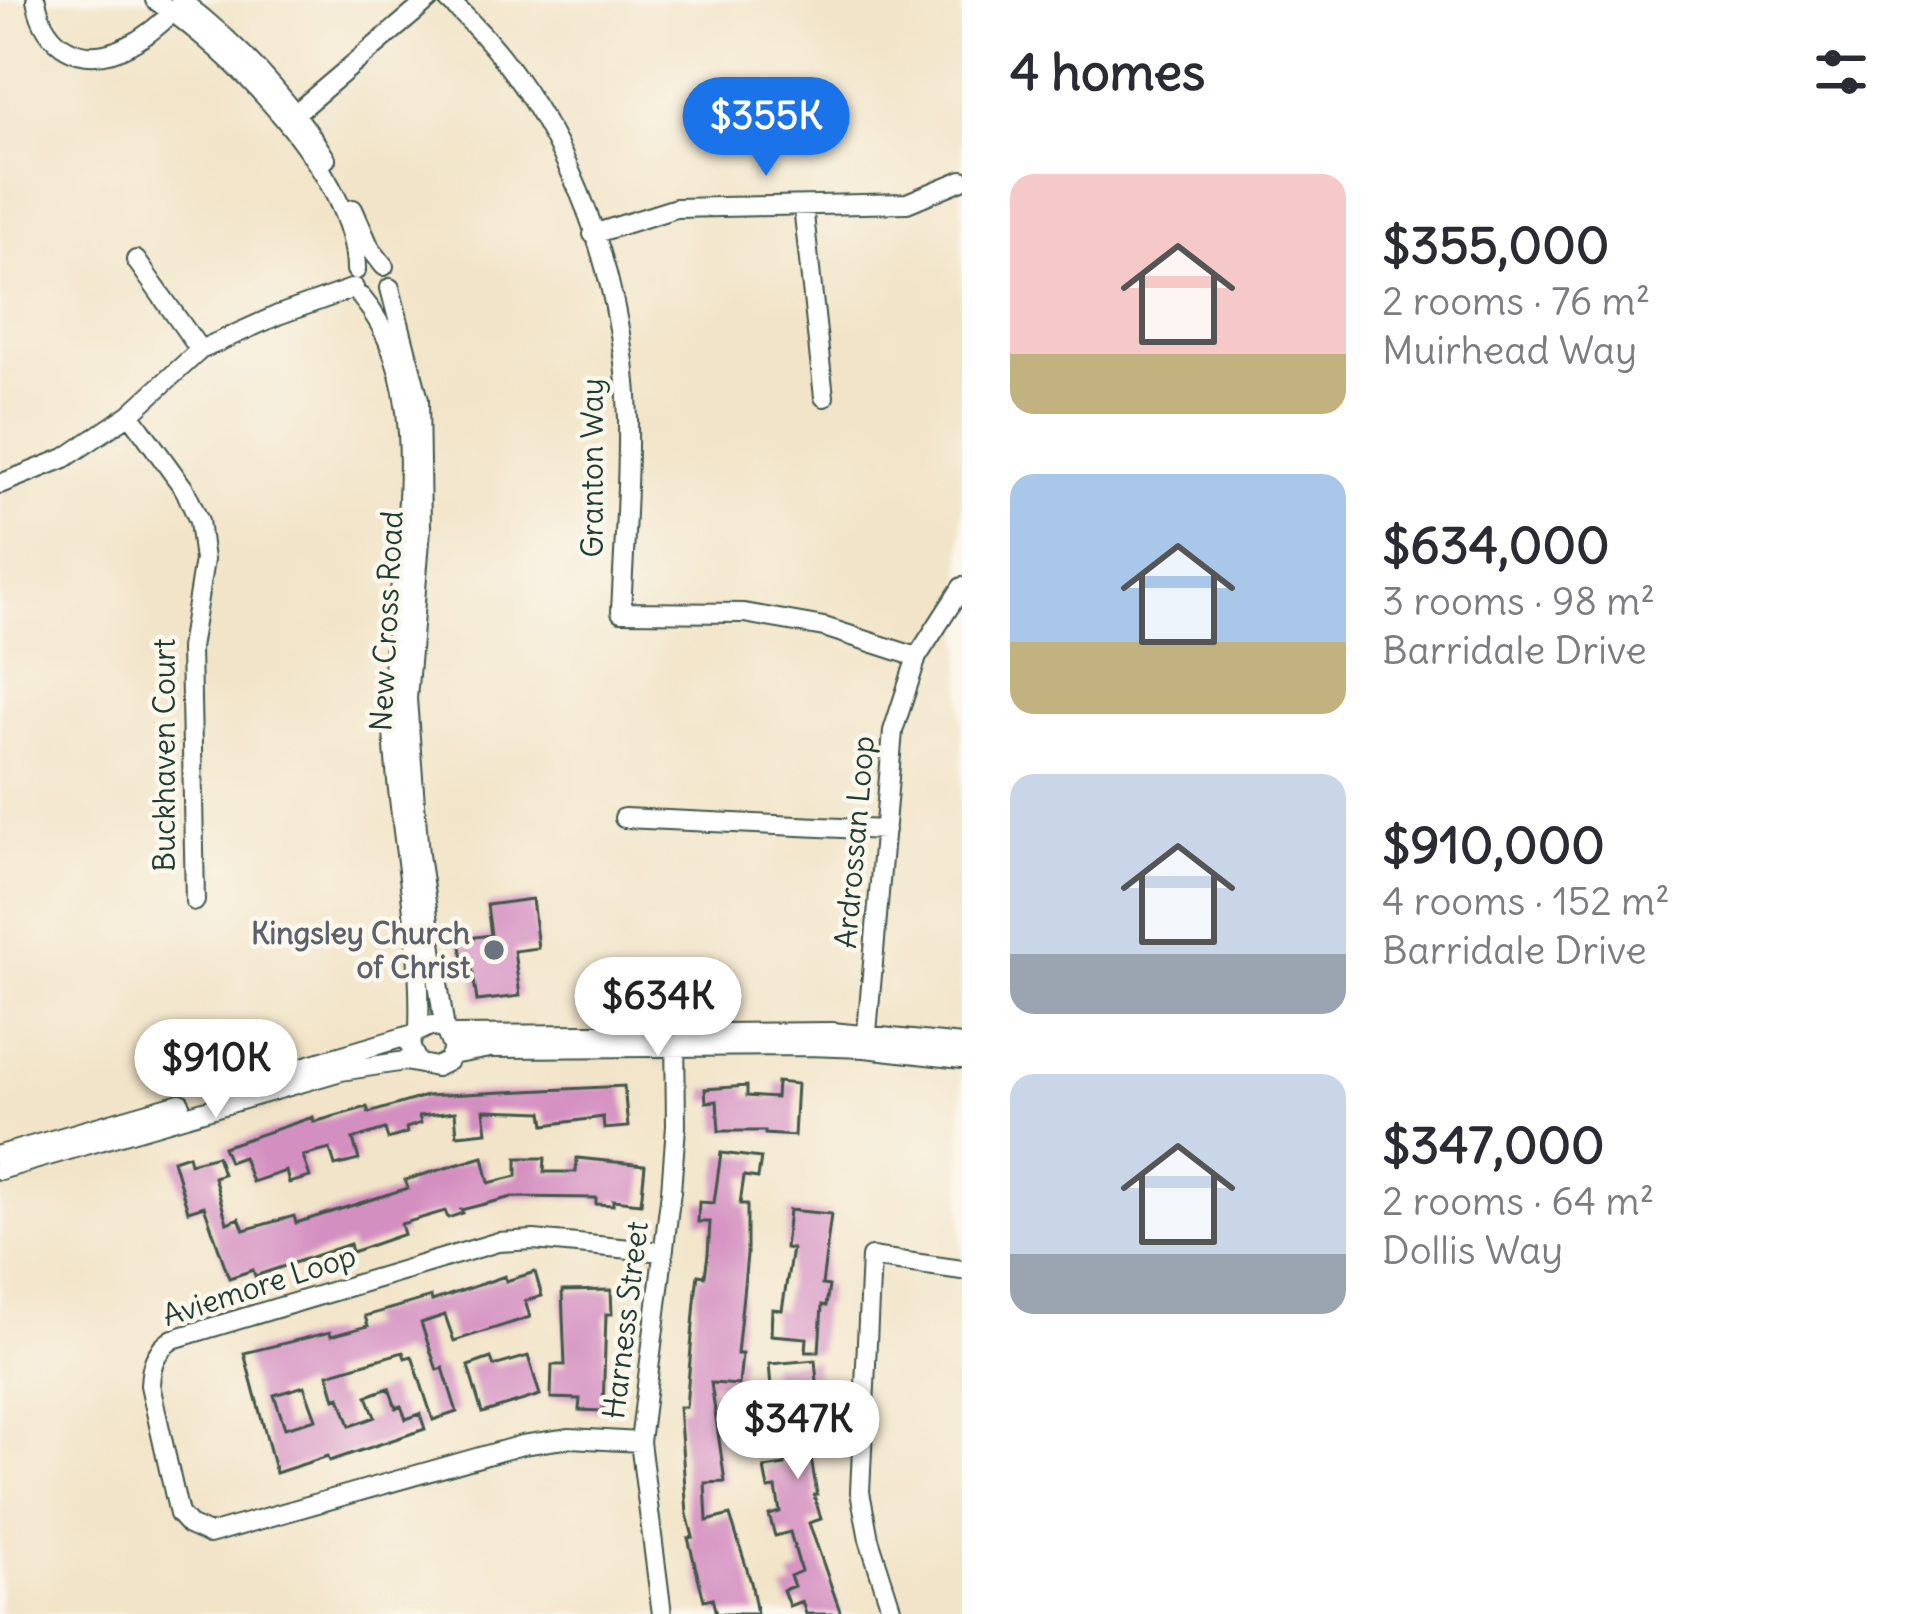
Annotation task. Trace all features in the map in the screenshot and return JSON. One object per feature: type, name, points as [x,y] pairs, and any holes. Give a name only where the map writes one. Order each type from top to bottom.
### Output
[{"type":"street","points":[[36,0],[52,41],[70,51],[98,55],[122,49],[151,32],[179,5]]},
{"type":"street","name":"New Cross Road","points":[[155,0],[179,5],[240,50],[340,182],[370,248],[384,266]]},
{"type":"street","points":[[292,117],[430,0]]},
{"type":"street","name":"Granton Way","points":[[448,0],[482,31],[559,142],[615,308],[628,416],[622,612],[744,613],[824,627],[917,656]]},
{"type":"street","name":"New Cross Road","points":[[292,117],[340,205],[352,240],[357,285],[380,319],[394,352],[404,402],[406,528],[392,699],[417,1032]]},
{"type":"street","points":[[593,234],[676,208],[908,203],[960,185]]},
{"type":"street","points":[[803,206],[824,397]]},
{"type":"street","points":[[136,260],[200,350]]},
{"type":"street","points":[[0,484],[64,458],[130,414],[200,350],[357,285],[366,262],[384,266],[391,276],[391,288],[378,300],[357,285]]},
{"type":"street","name":"New Cross Road","points":[[391,288],[418,400],[421,528],[407,699],[419,855],[448,1040]]},
{"type":"street","name":"Buckhaven Court","points":[[130,414],[200,521],[204,560],[190,648],[195,901]]},
{"type":"street","name":"Ardrossan Loop","points":[[866,1041],[893,730],[917,656],[962,586]]},
{"type":"street","points":[[624,818],[885,830]]},
{"type":"street","points":[[0,1155],[432,1025],[448,1040],[490,1048],[675,1039],[962,1045]]},
{"type":"street","points":[[417,1032],[410,1046],[418,1063]]},
{"type":"street","name":"Harness Street","points":[[662,1614],[640,1442],[676,1126],[675,1039]]},
{"type":"street","points":[[0,1170],[306,1079],[386,1062],[436,1067],[448,1040]]},
{"type":"street","points":[[866,1041],[962,1059]]},
{"type":"street","name":"Aviemore Loop","points":[[640,1442],[570,1438],[522,1445],[209,1534],[189,1525],[174,1499],[150,1385],[151,1370],[162,1346],[173,1339],[498,1242],[554,1241],[663,1252]]},
{"type":"street","points":[[893,1614],[860,1492],[871,1257],[962,1270]]},
{"type":"building","name":"Kingsley Church of Christ","points":[[532,899],[538,948],[514,951],[520,996],[477,1001],[472,967],[464,968],[460,939],[491,935],[487,905]]},
{"type":"building","points":[[777,1082],[797,1084],[794,1136],[719,1131],[717,1101],[706,1102],[705,1089],[747,1086],[747,1096],[776,1098]]},
{"type":"building","points":[[624,1086],[628,1127],[604,1129],[603,1117],[545,1125],[543,1112],[484,1110],[487,1132],[457,1135],[455,1112],[419,1116],[421,1123],[406,1128],[407,1133],[388,1139],[385,1129],[353,1139],[359,1160],[335,1166],[330,1149],[303,1156],[310,1177],[289,1183],[286,1171],[252,1182],[243,1157],[229,1162],[223,1147],[313,1117],[314,1122],[367,1107],[369,1113],[426,1096]]},
{"type":"building","points":[[721,1153],[761,1158],[758,1178],[744,1176],[740,1204],[747,1204],[747,1255],[737,1354],[742,1354],[739,1385],[711,1383],[725,1482],[705,1483],[707,1521],[730,1515],[757,1614],[716,1614],[712,1598],[704,1600],[688,1538],[693,1537],[679,1407],[686,1407],[698,1275],[705,1276],[708,1254],[710,1222],[698,1222],[699,1202],[714,1203]]},
{"type":"building","points":[[188,1155],[190,1163],[217,1156],[223,1174],[214,1177],[227,1223],[239,1218],[244,1230],[294,1216],[296,1223],[408,1188],[405,1180],[483,1157],[489,1183],[517,1176],[517,1158],[545,1158],[544,1172],[576,1172],[577,1158],[645,1165],[641,1203],[512,1197],[448,1218],[445,1211],[401,1224],[404,1234],[352,1252],[350,1244],[255,1276],[253,1270],[229,1278],[204,1206],[188,1211],[173,1160]]},
{"type":"building","points":[[789,1210],[831,1214],[822,1285],[829,1286],[826,1306],[822,1305],[819,1352],[806,1352],[807,1338],[771,1335],[772,1309],[782,1310],[792,1249],[785,1248]]},
{"type":"building","points":[[535,1272],[542,1296],[525,1301],[530,1317],[454,1341],[445,1315],[421,1323],[457,1412],[433,1420],[412,1356],[405,1358],[403,1352],[328,1374],[350,1426],[375,1417],[367,1396],[389,1388],[396,1408],[401,1406],[406,1419],[420,1414],[425,1429],[330,1461],[328,1456],[276,1473],[244,1353],[368,1326],[365,1316],[431,1297],[432,1301],[505,1276],[506,1281]],"holes":[[[304,1386],[316,1419],[285,1428],[274,1395]]]},
{"type":"building","points":[[611,1290],[603,1411],[579,1410],[580,1399],[551,1398],[552,1365],[565,1365],[562,1291]]},
{"type":"building","points":[[528,1356],[540,1395],[482,1413],[468,1366],[491,1358],[494,1366]]},
{"type":"building","points":[[815,1360],[819,1404],[813,1405],[811,1458],[821,1519],[809,1523],[841,1614],[806,1614],[802,1601],[789,1606],[783,1590],[794,1586],[790,1576],[801,1571],[790,1532],[775,1536],[769,1515],[780,1512],[776,1488],[768,1489],[764,1468],[785,1465],[786,1438],[766,1438],[768,1410],[773,1410],[769,1364]]},
{"type":"place","name":"Kingsley Church of Christ","points":[[494,950]]}]
